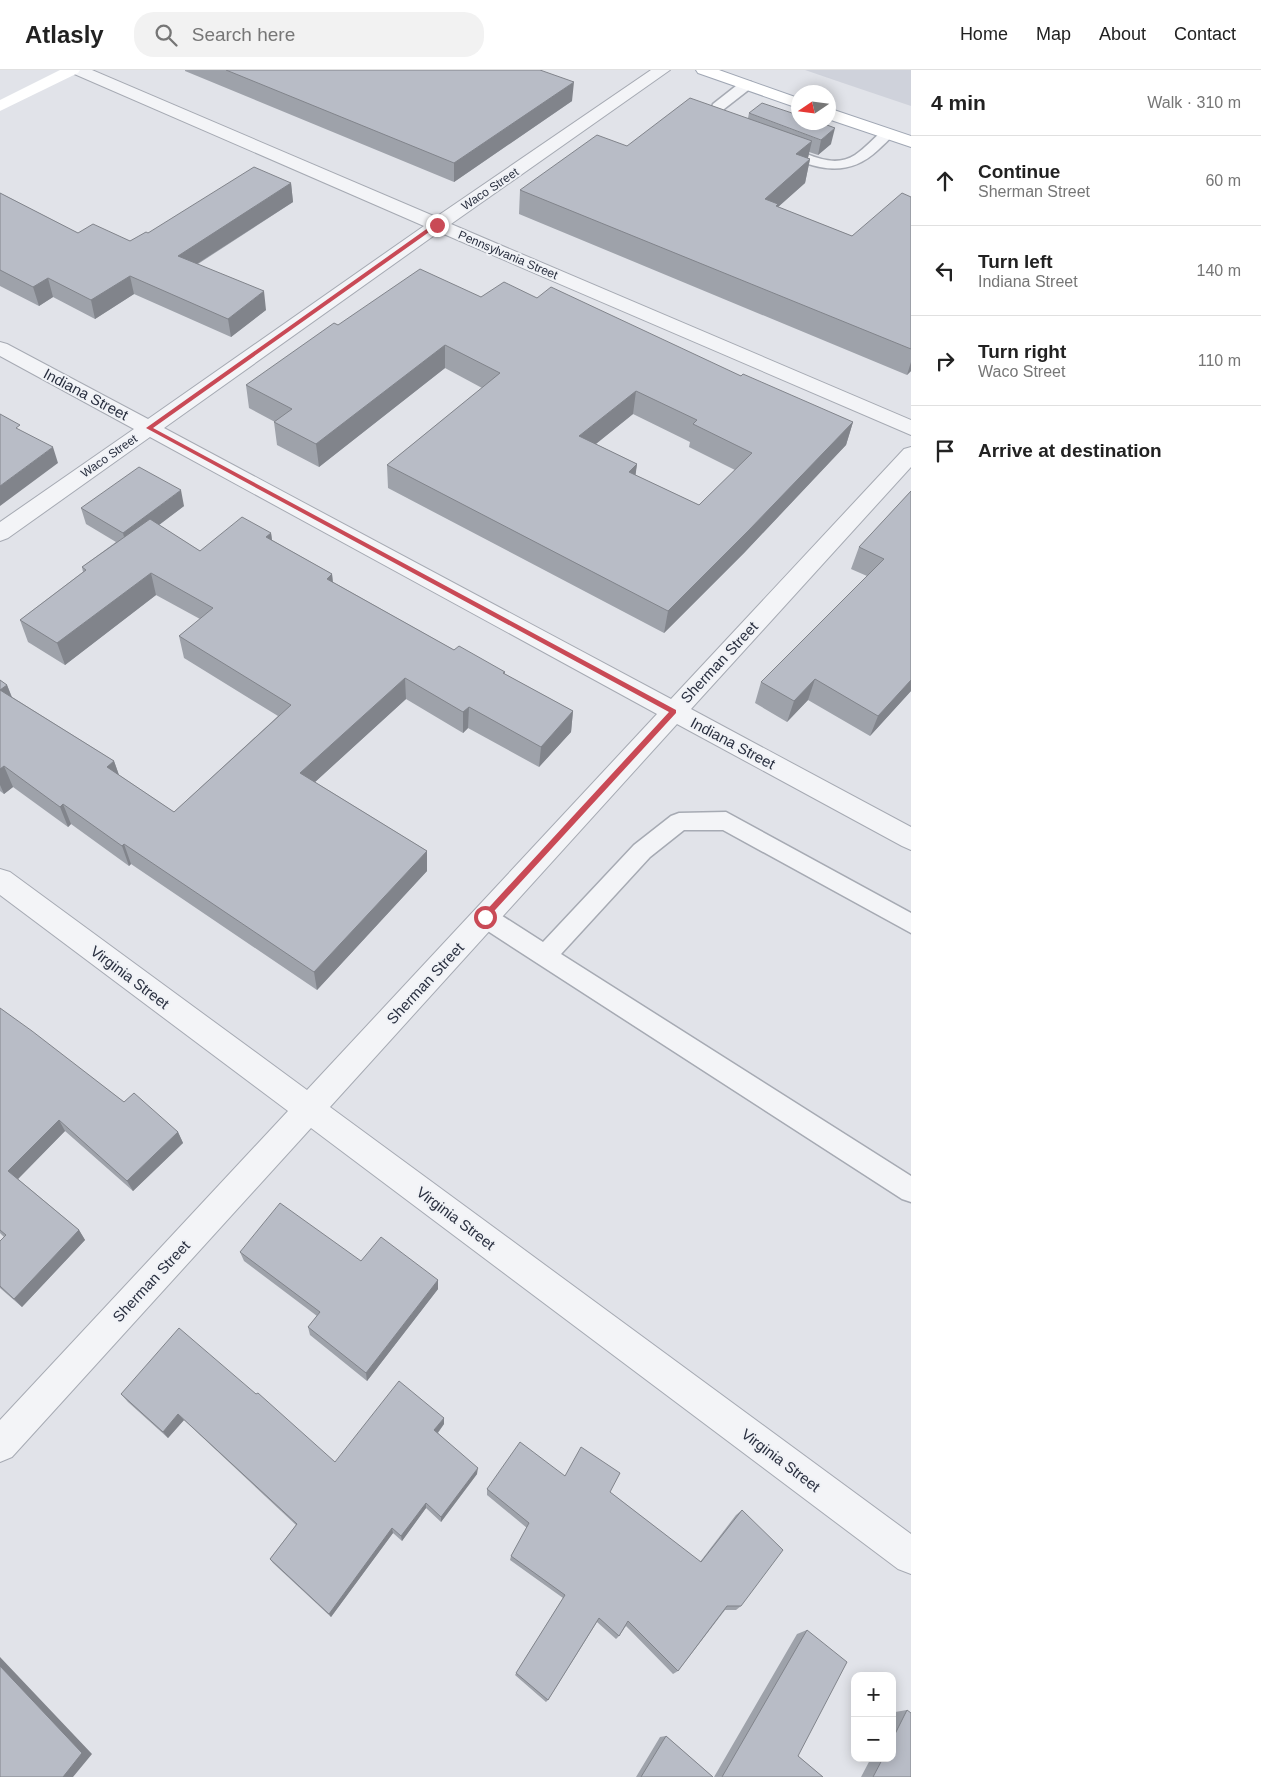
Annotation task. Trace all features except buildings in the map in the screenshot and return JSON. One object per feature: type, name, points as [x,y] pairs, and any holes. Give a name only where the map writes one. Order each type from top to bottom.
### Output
[{"type":"main road","points":[[0,106],[72,70]]},
{"type":"main road","points":[[704,70],[791,101]]},
{"type":"main road","points":[[836,117],[911,142]]},
{"type":"street","name":"Pennsylvania Street","points":[[78,70],[911,428]]},
{"type":"street","name":"Waco Street","points":[[0,533],[437,225],[662,70]]},
{"type":"street","name":"Indiana Street","points":[[0,348],[911,839]]},
{"type":"street","name":"Sherman Street","points":[[0,1445],[911,454]]},
{"type":"street","name":"Virginia Street","points":[[0,880],[911,1556]]},
{"type":"lane","points":[[744,135],[726,128],[716,116],[718,107],[746,85]]},
{"type":"lane","points":[[770,144],[823,164],[840,165],[854,161],[887,134]]},
{"type":"lane","points":[[545,956],[642,851],[679,822],[726,821],[911,924]]},
{"type":"lane","points":[[485,917],[911,1190]]},
{"type":"shaded area","points":[[805,70],[911,70],[911,106],[840,82]]},
{"type":"route","points":[[437,225],[149,428],[674,712],[485,917]]}]
